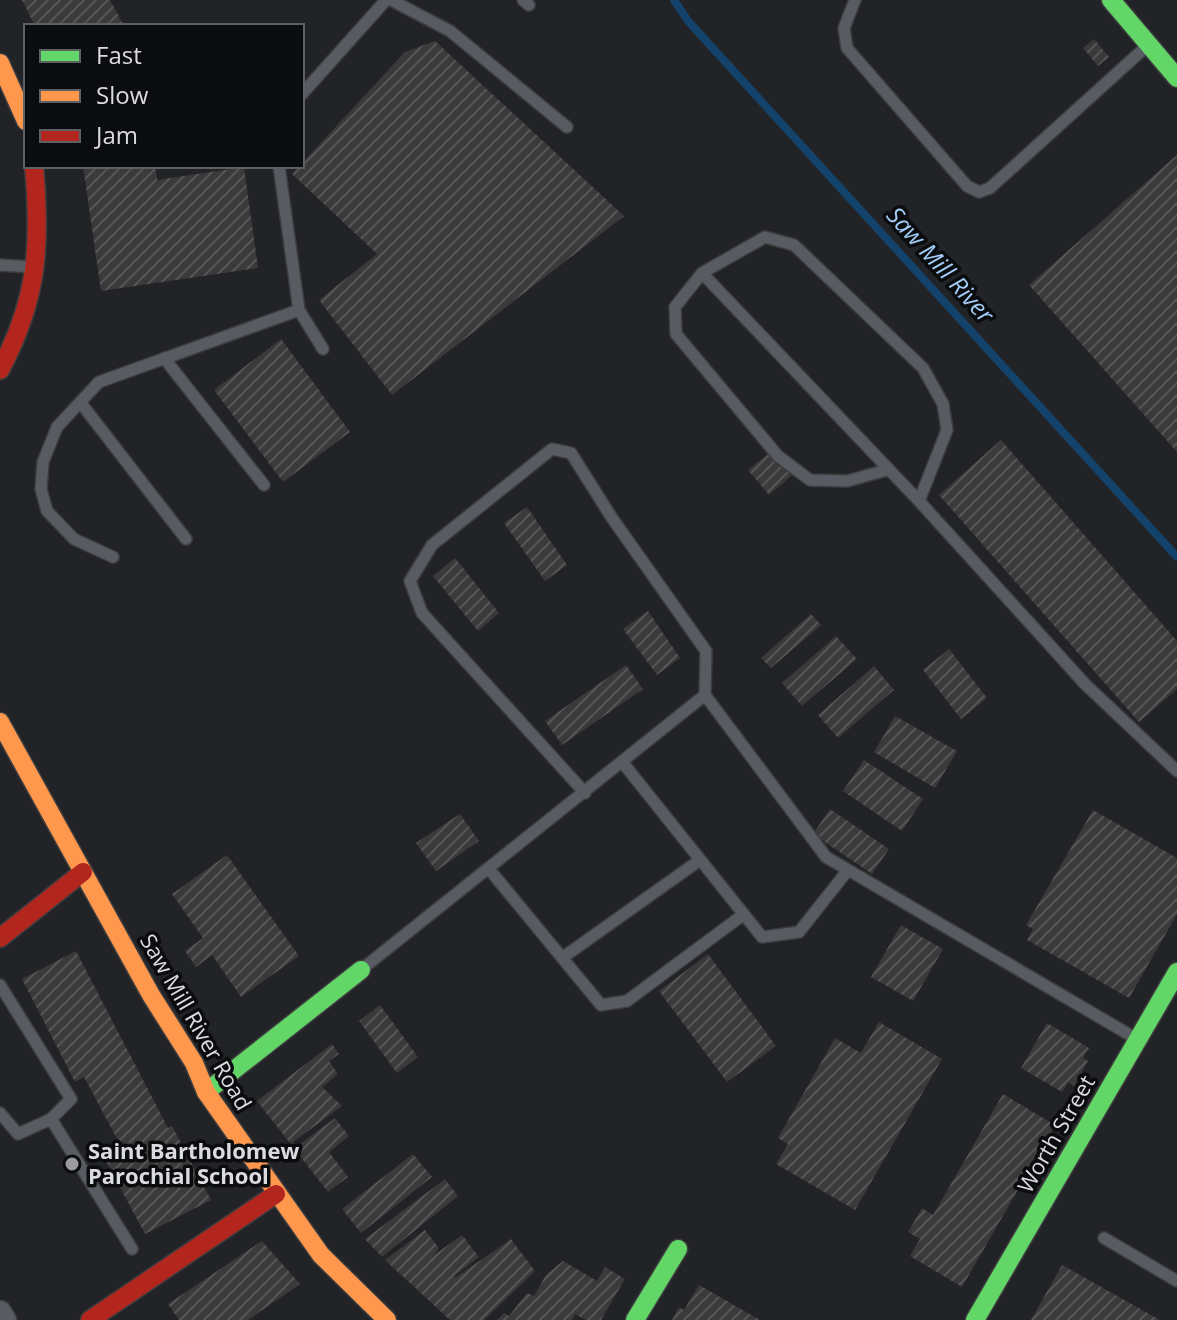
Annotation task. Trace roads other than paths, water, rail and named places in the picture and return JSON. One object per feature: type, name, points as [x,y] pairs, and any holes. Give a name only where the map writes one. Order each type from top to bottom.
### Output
[{"type":"main road","points":[[1111,0],[1177,78]]},
{"type":"main road","points":[[0,63],[24,117]]},
{"type":"main road","points":[[0,370],[23,331],[36,268],[39,214],[34,168]]},
{"type":"main road","name":"Saw Mill River Road","points":[[1,727],[151,995],[194,1063],[206,1092],[321,1255],[387,1320]]},
{"type":"main road","points":[[3,930],[83,872]]},
{"type":"main road","points":[[206,1092],[361,970]]},
{"type":"main road","name":"Worth Street","points":[[975,1320],[1177,972]]},
{"type":"main road","points":[[90,1320],[276,1194]]},
{"type":"main road","points":[[635,1320],[678,1249]]},
{"type":"street","points":[[0,1312],[5,1320]]},
{"type":"lane","points":[[304,92],[389,0],[450,31],[567,127]]},
{"type":"lane","points":[[855,0],[844,28],[847,48],[967,186],[979,192],[990,188],[1149,44]]},
{"type":"lane","points":[[279,168],[299,310],[323,349]]},
{"type":"lane","points":[[887,470],[847,481],[810,480],[778,456],[676,334],[675,307],[702,273],[765,237],[794,245],[923,368],[943,404],[947,430],[919,501]]},
{"type":"lane","points":[[0,265],[36,268]]},
{"type":"lane","points":[[702,273],[919,501],[1085,684],[1177,771]]},
{"type":"lane","points":[[113,557],[74,539],[47,511],[41,489],[43,462],[57,427],[99,382],[299,310]]},
{"type":"lane","points":[[164,358],[264,485]]},
{"type":"lane","points":[[80,402],[186,539]]},
{"type":"lane","points":[[585,793],[422,613],[410,581],[432,545],[552,449],[571,453],[612,518],[706,651],[705,695],[826,857],[1139,1040]]},
{"type":"lane","points":[[361,970],[705,695]]},
{"type":"lane","points":[[623,763],[762,937],[799,932],[848,870]]},
{"type":"lane","points":[[562,958],[700,860]]},
{"type":"lane","points":[[489,869],[601,1005],[627,1001],[744,914]]},
{"type":"lane","points":[[0,985],[71,1099],[51,1119],[18,1134],[0,1113]]},
{"type":"lane","points":[[51,1119],[132,1249]]},
{"type":"lane","points":[[1104,1238],[1177,1281]]},
{"type":"waterway","name":"Saw Mill River","points":[[674,0],[688,21],[1177,557]]},
{"type":"place","name":"Saint Bartholomew Parochial School","points":[[72,1164]]}]
